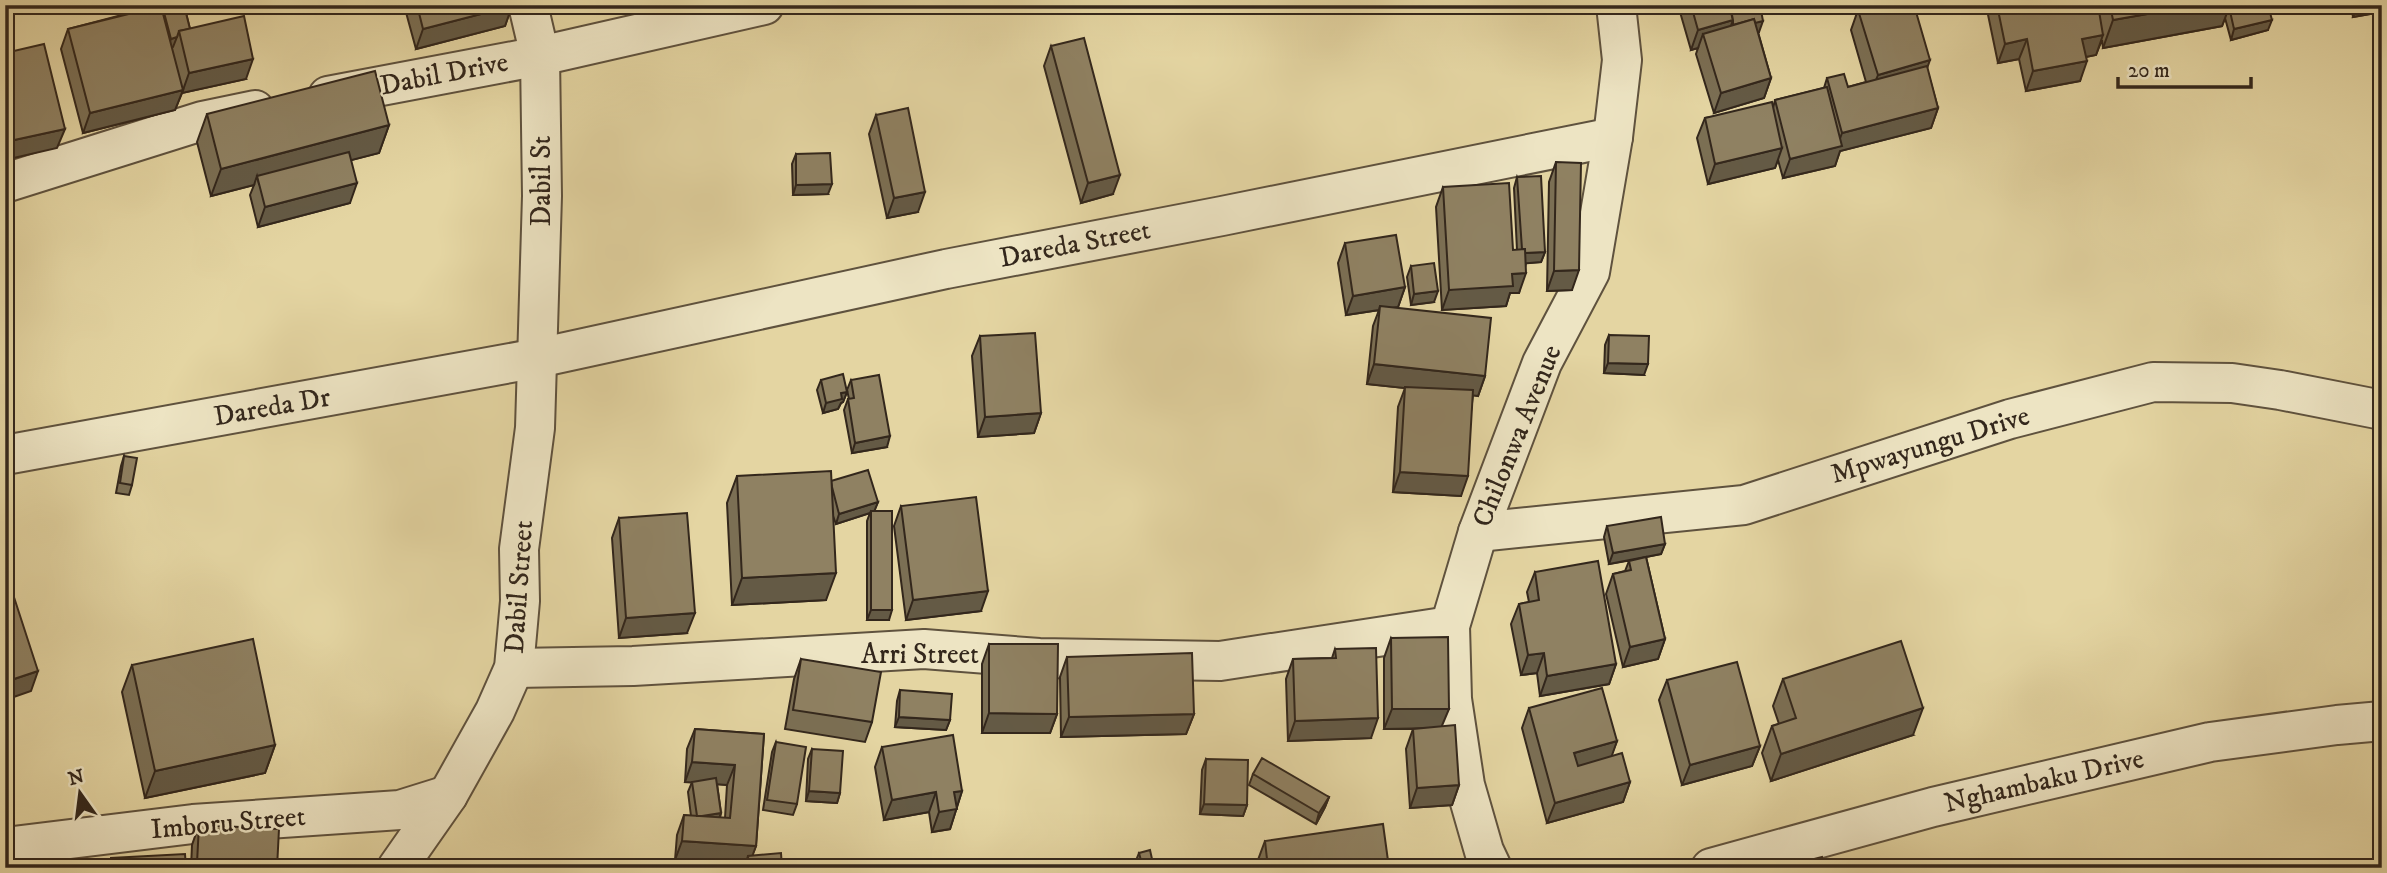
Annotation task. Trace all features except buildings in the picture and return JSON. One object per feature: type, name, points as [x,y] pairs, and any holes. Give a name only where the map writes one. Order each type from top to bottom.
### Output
[{"type":"street","name":"Dabil St","points":[[528,5],[540,56],[542,196],[538,358]]},
{"type":"street","name":"Dabil Drive","points":[[5,183],[202,121],[540,56],[764,5]]},
{"type":"street","name":"Chilonwa Avenue","points":[[1492,868],[1484,851],[1465,785],[1452,698],[1450,626],[1478,532],[1542,363],[1590,272],[1613,136],[1622,60],[1616,5]]},
{"type":"street","name":"Dareda Street","points":[[538,358],[946,269],[1613,136]]},
{"type":"street","name":"Dareda Dr","points":[[5,455],[538,358]]},
{"type":"street","name":"Dabil Street","points":[[397,868],[448,794],[495,711],[514,668],[520,600],[519,549],[535,428],[538,358]]},
{"type":"street","name":"Mpwayungu Drive","points":[[1478,532],[1744,505],[2010,419],[2153,382],[2232,383],[2382,410]]},
{"type":"street","name":"Arri Street","points":[[514,668],[633,666],[924,649],[1039,658],[1220,661],[1450,626]]},
{"type":"street","name":"Nghambaku Drive","points":[[1711,868],[1933,807],[2210,742],[2382,721]]},
{"type":"street","name":"Imboru Street","points":[[5,847],[193,824],[400,810],[448,794]]}]
